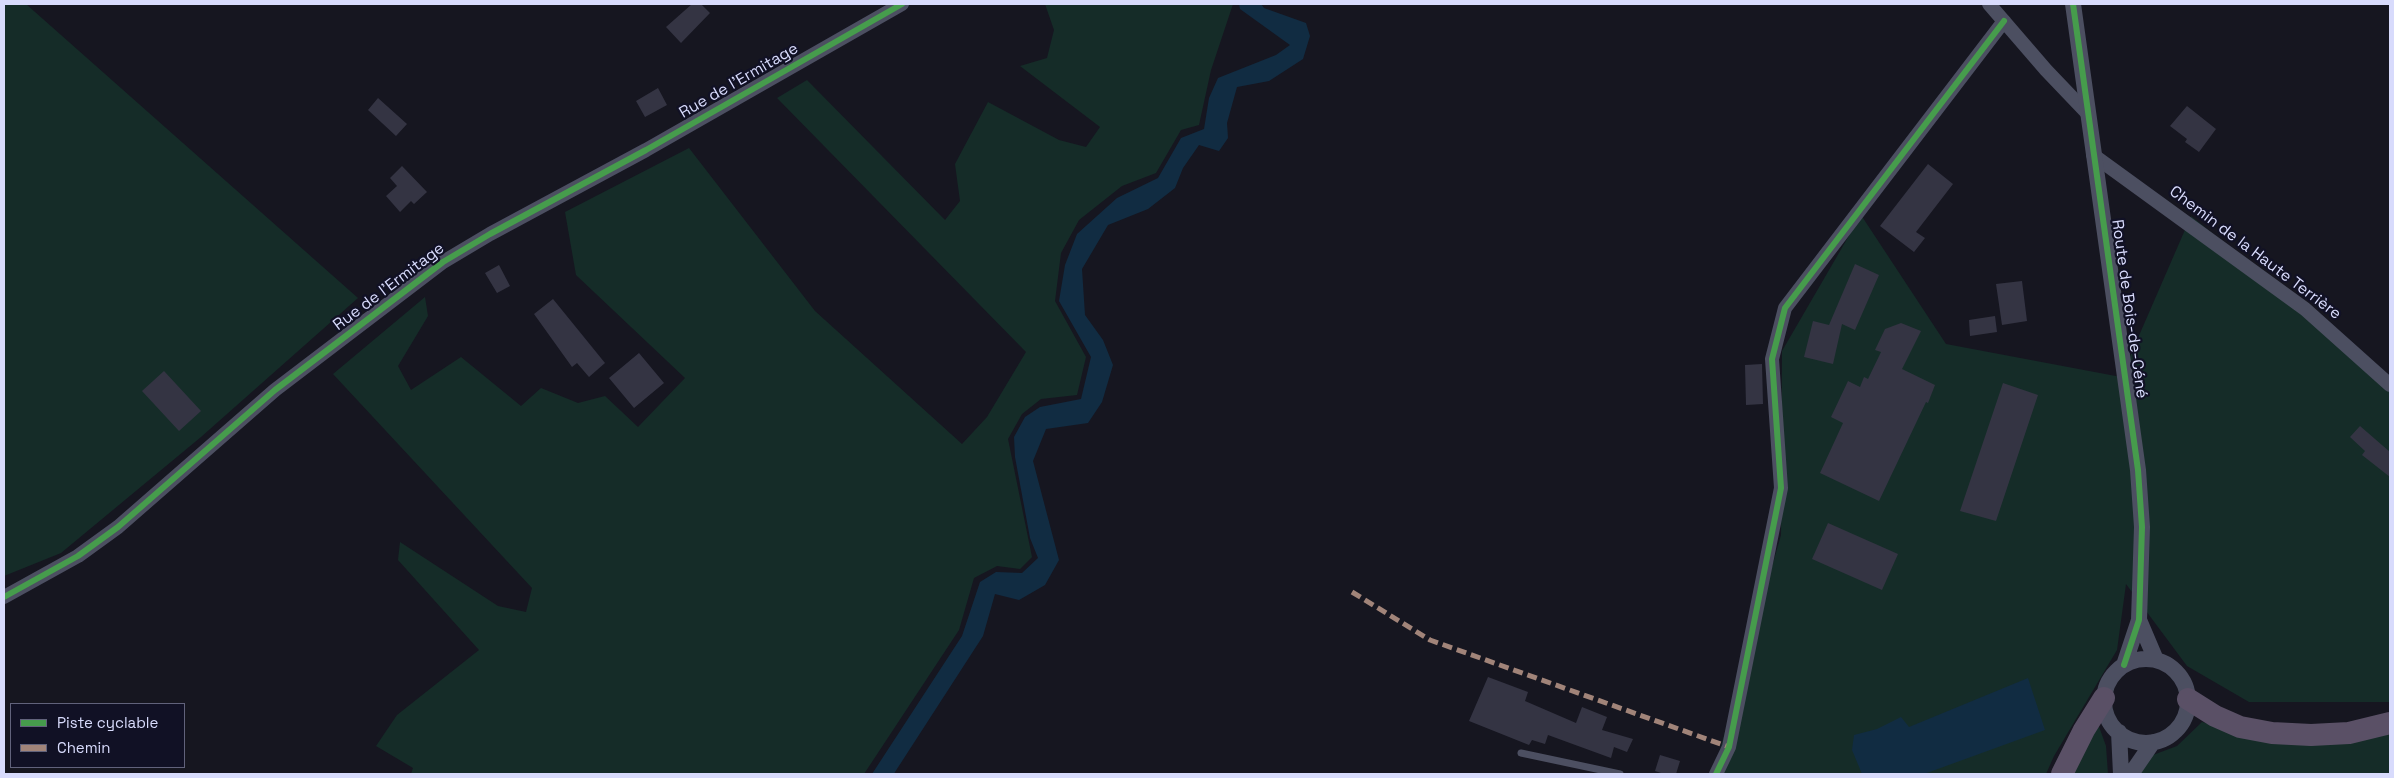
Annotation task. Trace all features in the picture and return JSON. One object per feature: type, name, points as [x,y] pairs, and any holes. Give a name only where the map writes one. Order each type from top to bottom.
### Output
[{"type":"highway","points":[[2062,774],[2084,730],[2104,698]]},
{"type":"highway","points":[[2188,699],[2214,716],[2240,727],[2272,733],[2311,735],[2350,733],[2390,723]]},
{"type":"street","name":"Rue de l'Ermitage","points":[[4,597],[78,556],[118,527],[275,390],[443,262],[490,234],[646,150],[902,4]]},
{"type":"street","points":[[1990,4],[2046,70],[2088,114]]},
{"type":"street","name":"Route de Bois-de-Céné","points":[[2074,4],[2093,155],[2138,470],[2142,527],[2139,620]]},
{"type":"street","points":[[1716,774],[1729,747],[1781,488],[1772,359],[1785,308],[2004,21]]},
{"type":"street","name":"Chemin de la Haute Terrière","points":[[2093,155],[2305,309],[2390,385]]},
{"type":"street","points":[[2139,620],[2156,660]]},
{"type":"street","points":[[2124,665],[2139,620]]},
{"type":"street","points":[[2156,660],[2168,665],[2178,674],[2185,686],[2188,699],[2186,711],[2182,722],[2174,732],[2164,738],[2153,742],[2129,739],[2118,732],[2108,717],[2104,698],[2107,685],[2114,674],[2124,665],[2134,661],[2156,660]]},
{"type":"street","points":[[2118,732],[2120,774]]},
{"type":"street","points":[[2132,774],[2153,742]]},
{"type":"lane","points":[[1521,753],[1620,774]]},
{"type":"green space","points":[[4,4],[26,4],[358,298],[201,437],[61,553],[4,576]]},
{"type":"green space","points":[[1045,4],[1233,4],[1211,70],[1199,125],[1181,130],[1156,173],[1122,186],[1079,220],[1061,253],[1055,301],[1086,357],[1077,395],[1041,399],[1022,414],[1008,439],[1032,557],[1020,569],[997,566],[974,578],[959,630],[864,774],[411,774],[413,768],[376,746],[397,715],[479,650],[398,560],[400,542],[498,606],[526,612],[532,588],[333,374],[425,297],[428,316],[398,366],[411,390],[461,357],[521,406],[541,388],[578,403],[605,396],[638,427],[685,378],[576,275],[565,212],[689,148],[815,311],[962,444],[987,417],[1026,352],[777,98],[807,80],[945,220],[960,201],[955,164],[988,102],[1059,140],[1086,147],[1100,127],[1020,66],[1047,58],[1054,30]]},
{"type":"green space","points":[[1861,215],[1946,344],[2121,377],[2191,216],[2390,377],[2390,702],[2249,702],[2187,666],[2126,584],[2117,650],[2054,756],[2046,774],[1713,774],[1781,535],[1782,351]]},
{"type":"green space","points":[[2202,722],[2265,739],[2390,730],[2390,774],[2138,774],[2153,755],[2177,746]]},
{"type":"green space","points":[[2098,724],[2106,746],[2108,774],[2072,774]]},
{"type":"water","points":[[1239,4],[1261,4],[1264,8],[1306,23],[1310,36],[1303,59],[1269,81],[1237,87],[1227,123],[1228,138],[1219,151],[1199,145],[1183,168],[1175,188],[1148,209],[1108,225],[1082,269],[1085,315],[1103,340],[1113,365],[1102,402],[1088,423],[1046,429],[1033,461],[1059,560],[1045,585],[1019,600],[995,594],[983,636],[894,774],[872,774],[962,636],[980,582],[996,572],[1022,573],[1038,558],[1030,538],[1015,457],[1014,437],[1025,417],[1040,407],[1081,399],[1091,357],[1059,301],[1065,265],[1077,234],[1117,198],[1158,178],[1181,138],[1204,129],[1209,98],[1218,78],[1276,55],[1290,45],[1240,9]]},
{"type":"water","points":[[2028,678],[2045,730],[1924,774],[1862,774],[1852,750],[1854,735],[1877,729],[1901,717],[1909,727]]},
{"type":"building","points":[[692,4],[701,4],[710,13],[681,43],[666,27]]},
{"type":"building","points":[[658,88],[667,105],[645,117],[636,101]]},
{"type":"building","points":[[378,98],[407,124],[396,136],[368,110]]},
{"type":"building","points":[[2187,106],[2216,129],[2199,152],[2185,142],[2187,139],[2170,126]]},
{"type":"building","points":[[1928,164],[1953,184],[1916,232],[1925,238],[1914,252],[1880,226]]},
{"type":"building","points":[[402,166],[427,192],[414,204],[411,201],[400,212],[386,196],[397,186],[390,178]]},
{"type":"building","points":[[1855,264],[1879,275],[1855,330],[1842,324],[1833,364],[1804,357],[1813,321],[1829,325]]},
{"type":"building","points":[[499,265],[510,286],[497,293],[485,273]]},
{"type":"building","points":[[2022,281],[2027,321],[2002,325],[1996,284]]},
{"type":"building","points":[[553,299],[605,363],[589,377],[577,363],[572,367],[534,314]]},
{"type":"building","points":[[1995,316],[1997,332],[1970,336],[1969,320]]},
{"type":"building","points":[[1901,323],[1921,331],[1902,369],[1935,385],[1928,403],[1926,402],[1879,501],[1820,473],[1843,423],[1831,417],[1848,381],[1860,387],[1864,377],[1868,379],[1881,352],[1875,350],[1885,329]]},
{"type":"building","points":[[639,353],[664,383],[634,408],[609,378]]},
{"type":"building","points":[[1762,364],[1763,404],[1746,405],[1745,365]]},
{"type":"building","points":[[164,371],[201,411],[179,431],[142,391]]},
{"type":"building","points":[[2003,383],[2038,395],[1996,521],[1960,511]]},
{"type":"building","points":[[2360,426],[2390,452],[2390,477],[2362,455],[2365,451],[2350,437]]},
{"type":"building","points":[[1828,523],[1898,554],[1882,590],[1812,559]]},
{"type":"building","points":[[1488,677],[1528,692],[1525,701],[1576,723],[1582,707],[1607,717],[1602,730],[1633,739],[1627,752],[1614,747],[1611,758],[1548,735],[1545,744],[1532,740],[1529,745],[1469,721]]},
{"type":"building","points":[[1660,755],[1680,761],[1676,774],[1664,774],[1655,771]]},
{"type":"marked path","points":[[1352,592],[1430,640],[1729,747]]},
{"type":"cycle path","points":[[4,597],[78,556],[118,527],[275,390],[443,262],[490,234],[646,150],[902,4]]},
{"type":"cycle path","points":[[2073,4],[2138,470],[2142,527],[2139,620],[2124,665]]},
{"type":"cycle path","points":[[1716,774],[1729,747],[1781,488],[1772,359],[1785,308],[2004,21]]}]
